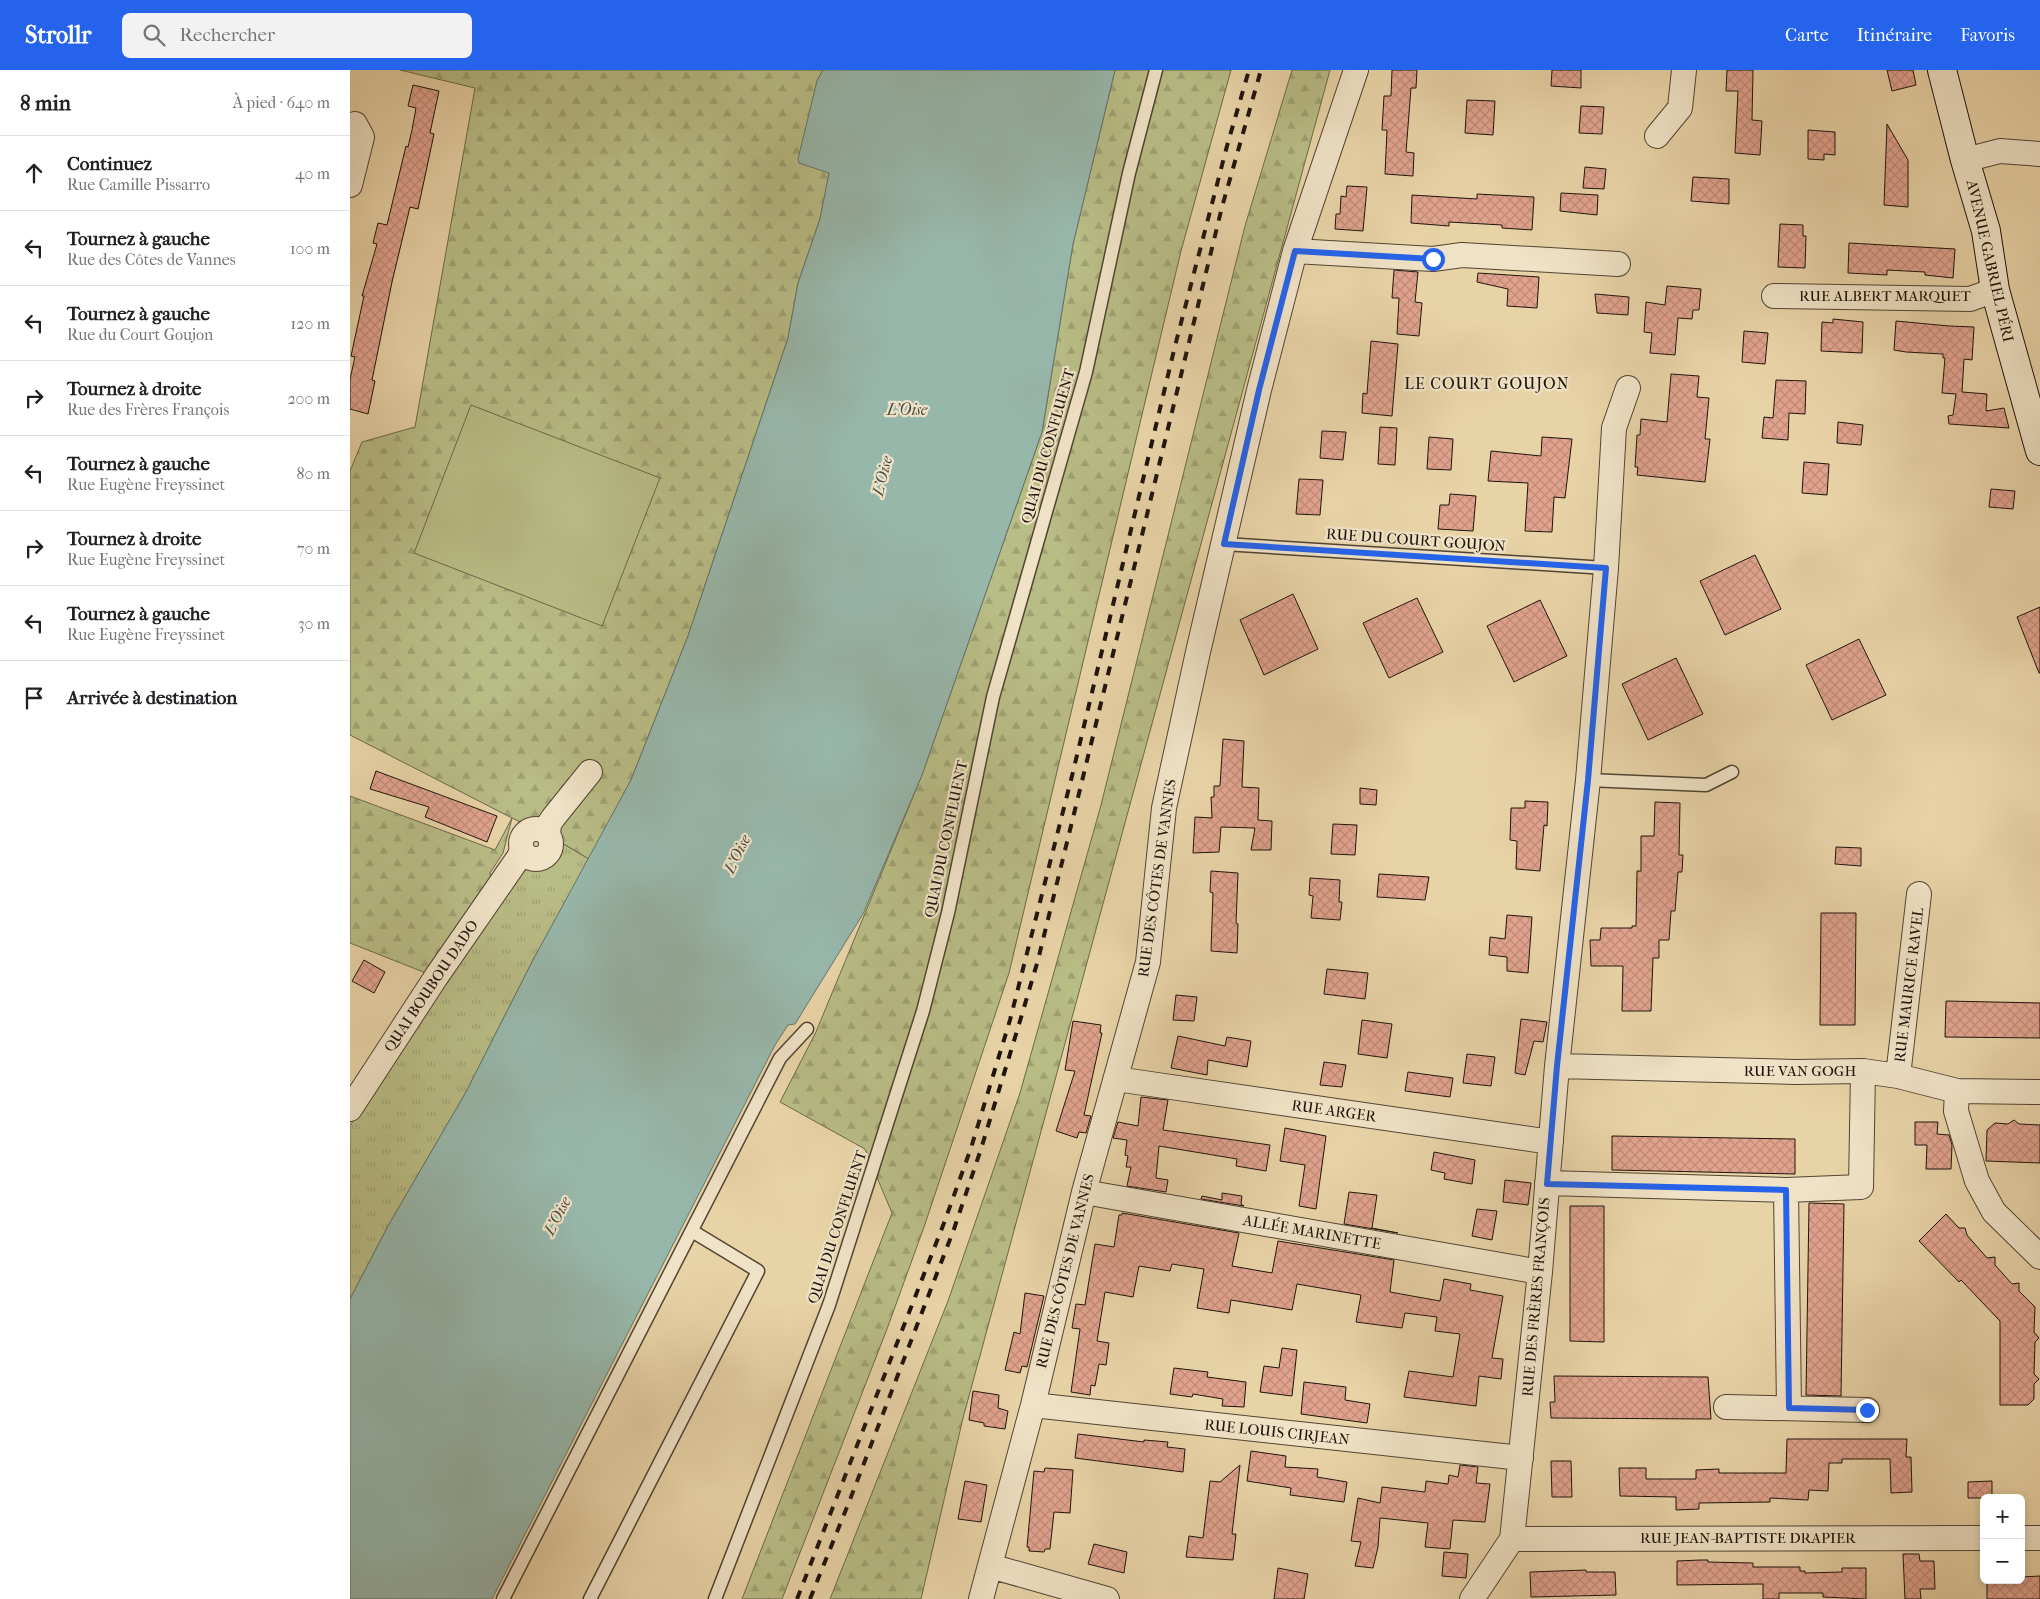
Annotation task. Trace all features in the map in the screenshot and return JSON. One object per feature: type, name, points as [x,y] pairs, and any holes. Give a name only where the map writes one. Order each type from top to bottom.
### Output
[{"type":"street","name":"RUE DES CÔTES DE VANNES","points":[[981,1599],[1033,1405],[1084,1192],[1148,962],[1164,808],[1259,390],[1295,251],[1356,70]]},
{"type":"street","points":[[1657,136],[1680,108],[1684,70]]},
{"type":"street","name":"AVENUE GABRIEL PÉRI","points":[[1942,70],[1965,160],[1986,231],[1995,290],[2040,451]]},
{"type":"street","points":[[350,184],[362,137],[355,124]]},
{"type":"street","points":[[1965,160],[2000,151],[2040,154]]},
{"type":"street","points":[[1295,251],[1433,259],[1462,255],[1618,264]]},
{"type":"street","name":"RUE ALBERT MARQUET","points":[[1774,296],[1970,299],[1995,290]]},
{"type":"street","name":"RUE DES FRÈRES FRANÇOIS","points":[[1472,1599],[1512,1539],[1540,1272],[1557,1066],[1588,780],[1606,568],[1614,428],[1628,388]]},
{"type":"street","name":"QUAI BOUBOU DADO","points":[[350,1109],[436,977],[522,857],[522,836],[530,830],[545,827],[590,772]]},
{"type":"street","name":"RUE MAURICE RAVEL","points":[[1898,1076],[1920,894]]},
{"type":"street","name":"RUE VAN GOGH","points":[[1557,1066],[1786,1072],[1863,1071],[1898,1076],[1957,1091],[2040,1092]]},
{"type":"street","points":[[1547,1184],[1786,1190],[1861,1187],[1863,1071]]},
{"type":"street","name":"RUE ARGER","points":[[1116,1079],[1551,1142]]},
{"type":"street","points":[[1957,1091],[1956,1111],[1978,1181],[1994,1212],[2040,1257]]},
{"type":"street","points":[[1786,1190],[1789,1408]]},
{"type":"street","name":"ALLÉE MARINETTE","points":[[1084,1192],[1540,1272]]},
{"type":"street","name":"RUE LOUIS CIRJEAN","points":[[1033,1405],[1521,1458]]},
{"type":"street","points":[[1726,1407],[1867,1410]]},
{"type":"street","name":"RUE JEAN-BAPTISTE DRAPIER","points":[[1512,1539],[1980,1538]]},
{"type":"street","points":[[2025,1538],[2040,1538]]},
{"type":"street","points":[[990,1566],[1108,1599]]},
{"type":"lane","name":"QUAI DU CONFLUENT","points":[[715,1599],[830,1305],[923,1011],[948,913],[993,697],[1086,372],[1129,173],[1156,70]]},
{"type":"lane","name":"RUE DU COURT GOUJON","points":[[1224,544],[1606,568]]},
{"type":"lane","points":[[1588,780],[1706,785],[1732,772]]},
{"type":"lane","points":[[504,1599],[780,1058],[807,1029]]},
{"type":"lane","points":[[590,1599],[758,1270],[692,1231]]},
{"type":"green space","points":[[400,70],[823,70],[817,81],[799,163],[828,172],[829,176],[820,219],[798,283],[788,338],[688,636],[631,780],[589,859],[557,840],[350,735],[350,471],[362,442],[415,427],[475,88]]},
{"type":"green space","points":[[1115,70],[1231,70],[1181,251],[1009,973],[924,1227],[887,1329],[782,1599],[742,1599],[892,1213],[865,1149],[780,1102],[816,1032],[922,775],[1042,432],[1073,244]]},
{"type":"green space","points":[[1292,70],[1330,70],[963,1418],[921,1599],[830,1599],[948,1301],[1020,1093],[1101,805],[1245,226]]},
{"type":"green space","points":[[471,405],[660,478],[602,626],[414,553]]},
{"type":"green space","points":[[350,796],[495,850],[512,818],[503,853],[490,873],[493,894],[436,977],[350,943]]},
{"type":"green space","points":[[557,840],[589,859],[533,960],[466,1092],[388,1226],[350,1299],[350,1126],[384,1069],[516,875],[528,866],[541,864],[551,859],[557,849]]},
{"type":"water","name":"L’Oise","points":[[823,70],[1115,70],[1073,244],[1042,432],[922,775],[863,914],[795,1024],[788,1025],[775,1045],[492,1599],[350,1599],[350,1299],[388,1226],[466,1092],[533,960],[631,780],[688,636],[788,338],[798,283],[820,219],[829,173],[799,163],[798,159],[817,81]]},
{"type":"building","points":[[1392,70],[1417,70],[1416,88],[1411,88],[1406,152],[1414,153],[1413,176],[1385,174],[1387,130],[1382,130],[1384,96],[1391,96]]},
{"type":"building","points":[[1552,70],[1581,70],[1581,88],[1551,86]]},
{"type":"building","points":[[1727,70],[1753,70],[1752,120],[1762,121],[1760,155],[1735,153],[1738,91],[1726,91]]},
{"type":"building","points":[[1887,70],[1913,70],[1916,85],[1892,91]]},
{"type":"building","points":[[413,85],[439,91],[430,133],[434,134],[418,209],[410,207],[392,282],[372,380],[375,381],[368,414],[350,409],[350,379],[355,357],[351,356],[364,296],[362,296],[377,244],[373,243],[378,223],[387,225],[406,146],[408,147],[412,130],[416,108],[408,106]]},
{"type":"building","points":[[1467,100],[1495,101],[1493,135],[1465,133]]},
{"type":"building","points":[[1581,106],[1604,107],[1602,134],[1579,133]]},
{"type":"building","points":[[1887,124],[1908,160],[1908,207],[1884,205]]},
{"type":"building","points":[[1808,130],[1835,132],[1835,155],[1824,154],[1824,160],[1808,159]]},
{"type":"building","points":[[1585,167],[1606,169],[1604,189],[1583,188]]},
{"type":"building","points":[[1693,177],[1729,179],[1729,204],[1691,201]]},
{"type":"building","points":[[1347,186],[1367,187],[1363,231],[1335,229],[1336,214],[1340,214],[1341,196],[1346,197]]},
{"type":"building","points":[[1561,193],[1598,195],[1597,215],[1560,211]]},
{"type":"building","points":[[1477,194],[1534,197],[1532,230],[1502,228],[1502,225],[1449,222],[1449,226],[1411,223],[1412,195],[1477,199]]},
{"type":"building","points":[[1780,224],[1803,225],[1803,236],[1806,236],[1805,268],[1778,267]]},
{"type":"building","points":[[1849,243],[1955,249],[1953,278],[1925,275],[1925,272],[1887,270],[1887,275],[1848,273]]},
{"type":"building","points":[[1394,270],[1418,272],[1415,302],[1422,303],[1419,336],[1397,334],[1399,298],[1392,298]]},
{"type":"building","points":[[1478,273],[1539,277],[1537,308],[1507,306],[1508,289],[1477,282]]},
{"type":"building","points":[[1667,286],[1701,289],[1699,310],[1693,310],[1692,319],[1678,318],[1675,355],[1650,353],[1652,333],[1644,332],[1646,302],[1665,305]]},
{"type":"building","points":[[1595,294],[1629,297],[1628,315],[1597,313]]},
{"type":"building","points":[[1833,319],[1863,322],[1862,353],[1821,351],[1822,322],[1833,323]]},
{"type":"building","points":[[1896,321],[1974,327],[1972,360],[1964,359],[1962,392],[1987,394],[1986,411],[2004,408],[2009,428],[1949,424],[1948,416],[1953,415],[1956,394],[1942,393],[1945,358],[1943,358],[1943,354],[1894,350]]},
{"type":"building","points":[[1744,331],[1768,333],[1765,364],[1742,362]]},
{"type":"building","points":[[1371,341],[1398,344],[1392,416],[1362,413],[1363,393],[1367,394]]},
{"type":"building","points":[[1671,374],[1699,376],[1697,397],[1709,398],[1705,439],[1710,439],[1705,482],[1637,475],[1638,467],[1635,467],[1637,435],[1640,435],[1641,419],[1667,422]]},
{"type":"building","points":[[1776,380],[1806,381],[1805,414],[1789,413],[1788,440],[1762,438],[1764,417],[1773,418]]},
{"type":"building","points":[[1838,422],[1863,425],[1861,445],[1837,443]]},
{"type":"building","points":[[1380,427],[1397,428],[1395,465],[1378,464]]},
{"type":"building","points":[[1322,431],[1346,432],[1343,460],[1320,458]]},
{"type":"building","points":[[1429,437],[1453,439],[1451,470],[1427,469]]},
{"type":"building","points":[[1542,437],[1572,439],[1565,498],[1554,497],[1552,532],[1525,531],[1528,483],[1488,481],[1491,451],[1541,456]]},
{"type":"building","points":[[1804,462],[1829,464],[1827,495],[1802,493]]},
{"type":"building","points":[[1299,479],[1323,480],[1320,515],[1296,514]]},
{"type":"building","points":[[1991,489],[2015,491],[2013,509],[1989,507]]},
{"type":"building","points":[[1450,494],[1476,496],[1473,531],[1438,529],[1440,505],[1449,505]]},
{"type":"building","points":[[1755,555],[1781,609],[1725,635],[1700,581]]},
{"type":"building","points":[[1293,594],[1318,649],[1264,675],[1240,620]]},
{"type":"building","points":[[1417,598],[1443,652],[1389,678],[1363,623]]},
{"type":"building","points":[[1540,600],[1567,656],[1514,682],[1487,626]]},
{"type":"building","points":[[2040,607],[2040,673],[2039,673],[2017,617]]},
{"type":"building","points":[[1859,639],[1886,695],[1832,720],[1806,665]]},
{"type":"building","points":[[1676,658],[1703,714],[1648,740],[1622,684]]},
{"type":"building","points":[[1223,739],[1244,741],[1242,787],[1259,788],[1258,820],[1272,821],[1271,850],[1251,850],[1255,828],[1221,827],[1219,852],[1193,853],[1195,817],[1212,818],[1211,797],[1214,797],[1214,786],[1220,786]]},
{"type":"building","points":[[376,771],[497,816],[487,842],[425,817],[429,807],[370,789]]},
{"type":"building","points":[[1360,788],[1377,790],[1376,805],[1360,804]]},
{"type":"building","points":[[1525,801],[1548,802],[1547,826],[1544,825],[1540,871],[1516,869],[1517,841],[1510,840],[1511,808],[1525,808]]},
{"type":"building","points":[[1655,802],[1680,803],[1679,855],[1683,855],[1682,872],[1678,872],[1675,911],[1671,911],[1669,940],[1659,940],[1659,958],[1653,958],[1651,1011],[1622,1011],[1623,966],[1591,966],[1590,940],[1600,940],[1601,928],[1632,928],[1632,926],[1636,926],[1637,871],[1641,871],[1641,836],[1654,836]]},
{"type":"building","points":[[1333,824],[1357,825],[1355,855],[1331,854]]},
{"type":"building","points":[[1836,847],[1861,848],[1861,866],[1835,864]]},
{"type":"building","points":[[1211,871],[1238,873],[1237,953],[1211,951],[1213,893],[1210,892]]},
{"type":"building","points":[[1379,874],[1429,877],[1425,900],[1377,897]]},
{"type":"building","points":[[1310,878],[1340,880],[1339,902],[1342,902],[1340,920],[1311,918],[1313,896],[1309,895]]},
{"type":"building","points":[[1821,913],[1856,913],[1855,1025],[1820,1025]]},
{"type":"building","points":[[1507,915],[1532,917],[1528,973],[1507,971],[1507,957],[1489,955],[1490,937],[1505,939]]},
{"type":"building","points":[[364,960],[385,972],[374,993],[352,981]]},
{"type":"building","points":[[1327,969],[1368,973],[1365,999],[1324,994]]},
{"type":"building","points":[[1176,995],[1197,997],[1194,1021],[1173,1020]]},
{"type":"building","points":[[1946,1001],[2040,1003],[2040,1038],[1945,1037]]},
{"type":"building","points":[[1521,1019],[1547,1022],[1543,1042],[1534,1041],[1525,1075],[1515,1073]]},
{"type":"building","points":[[1362,1020],[1392,1024],[1387,1058],[1358,1054]]},
{"type":"building","points":[[1073,1021],[1101,1025],[1100,1033],[1102,1033],[1084,1115],[1091,1116],[1086,1133],[1079,1132],[1077,1138],[1056,1131],[1075,1071],[1065,1070]]},
{"type":"building","points":[[1178,1036],[1225,1046],[1227,1037],[1251,1041],[1247,1067],[1208,1060],[1207,1075],[1171,1068]]},
{"type":"building","points":[[1467,1054],[1495,1057],[1491,1086],[1463,1083]]},
{"type":"building","points":[[1324,1062],[1346,1065],[1342,1087],[1320,1085]]},
{"type":"building","points":[[1408,1072],[1453,1078],[1450,1097],[1405,1091]]},
{"type":"building","points":[[1141,1097],[1168,1100],[1163,1130],[1270,1145],[1266,1171],[1236,1166],[1237,1159],[1159,1146],[1156,1178],[1168,1180],[1166,1192],[1127,1186],[1131,1167],[1126,1167],[1128,1156],[1125,1155],[1127,1140],[1113,1138],[1118,1122],[1138,1126]]},
{"type":"building","points":[[2014,1120],[2019,1124],[2040,1125],[2040,1163],[1986,1161],[1987,1130],[1995,1123],[2008,1124]]},
{"type":"building","points":[[1915,1122],[1938,1122],[1937,1134],[1949,1135],[1952,1145],[1951,1169],[1926,1169],[1927,1145],[1915,1145]]},
{"type":"building","points":[[1285,1128],[1326,1136],[1316,1209],[1299,1206],[1305,1165],[1280,1161]]},
{"type":"building","points":[[1612,1136],[1795,1139],[1795,1174],[1612,1170]]},
{"type":"building","points":[[1434,1152],[1475,1160],[1472,1184],[1444,1179],[1445,1173],[1431,1170]]},
{"type":"building","points":[[1505,1180],[1531,1183],[1528,1205],[1503,1202]]},
{"type":"building","points":[[1349,1192],[1377,1195],[1372,1228],[1398,1233],[1344,1224]]},
{"type":"building","points":[[1222,1193],[1242,1196],[1241,1204],[1244,1206],[1201,1199],[1202,1196],[1222,1200]]},
{"type":"building","points":[[1809,1203],[1844,1204],[1841,1396],[1806,1395]]},
{"type":"building","points":[[1570,1206],[1604,1206],[1604,1342],[1570,1341]]},
{"type":"building","points":[[1477,1209],[1497,1211],[1492,1240],[1472,1236]]},
{"type":"building","points":[[1122,1213],[1239,1233],[1232,1266],[1272,1273],[1278,1241],[1394,1260],[1390,1292],[1440,1301],[1444,1279],[1471,1284],[1470,1290],[1503,1296],[1492,1358],[1503,1359],[1501,1379],[1479,1376],[1476,1406],[1404,1397],[1409,1371],[1453,1377],[1460,1334],[1435,1331],[1437,1317],[1405,1313],[1402,1328],[1356,1322],[1361,1295],[1297,1284],[1292,1310],[1231,1300],[1229,1313],[1197,1308],[1204,1269],[1172,1264],[1170,1271],[1139,1266],[1133,1297],[1105,1292],[1097,1341],[1109,1343],[1106,1365],[1099,1364],[1095,1386],[1091,1385],[1090,1395],[1071,1392],[1080,1329],[1072,1328],[1076,1304],[1085,1305],[1095,1244],[1114,1247],[1119,1215],[1122,1215]]},
{"type":"building","points":[[1946,1214],[1959,1228],[1965,1228],[1967,1235],[1987,1258],[1995,1257],[1995,1265],[2012,1284],[2019,1283],[2019,1291],[2035,1307],[2034,1332],[2039,1338],[2035,1342],[2034,1374],[2039,1379],[2034,1384],[2034,1399],[2028,1405],[2000,1405],[2000,1321],[1961,1280],[1959,1282],[1919,1241]]},
{"type":"building","points":[[1025,1293],[1044,1296],[1027,1367],[1022,1366],[1020,1373],[1005,1370],[1014,1332],[1020,1334]]},
{"type":"building","points":[[1282,1348],[1297,1350],[1292,1396],[1260,1392],[1264,1366],[1279,1368]]},
{"type":"building","points":[[1174,1368],[1208,1372],[1207,1377],[1246,1382],[1244,1407],[1222,1406],[1223,1399],[1193,1394],[1192,1397],[1170,1394]]},
{"type":"building","points":[[1554,1376],[1708,1377],[1711,1419],[1551,1418],[1550,1402],[1555,1402]]},
{"type":"building","points":[[1304,1382],[1346,1387],[1345,1400],[1370,1404],[1367,1423],[1301,1414]]},
{"type":"building","points":[[973,1391],[999,1395],[998,1408],[1008,1411],[1005,1429],[984,1426],[984,1423],[969,1420]]},
{"type":"building","points":[[1078,1434],[1144,1442],[1144,1440],[1168,1442],[1167,1447],[1185,1449],[1183,1472],[1075,1458]]},
{"type":"building","points":[[1787,1439],[1907,1439],[1906,1457],[1911,1457],[1912,1492],[1891,1493],[1890,1459],[1842,1459],[1842,1463],[1829,1463],[1828,1491],[1809,1490],[1808,1500],[1770,1498],[1770,1502],[1699,1503],[1699,1509],[1676,1510],[1676,1497],[1620,1496],[1619,1468],[1646,1468],[1646,1479],[1696,1479],[1696,1470],[1719,1469],[1719,1473],[1786,1473]]},
{"type":"building","points":[[1251,1451],[1286,1456],[1285,1467],[1318,1469],[1317,1477],[1347,1482],[1344,1502],[1290,1495],[1291,1488],[1247,1481]]},
{"type":"building","points":[[1551,1461],[1571,1461],[1572,1497],[1552,1497]]},
{"type":"building","points":[[1240,1465],[1232,1534],[1236,1534],[1233,1560],[1186,1557],[1189,1536],[1203,1538],[1210,1481],[1220,1482]]},
{"type":"building","points":[[1460,1465],[1478,1467],[1476,1483],[1490,1484],[1485,1522],[1453,1520],[1450,1549],[1425,1547],[1428,1523],[1380,1518],[1378,1547],[1373,1568],[1355,1566],[1361,1542],[1351,1541],[1358,1498],[1380,1503],[1382,1487],[1425,1492],[1426,1481],[1448,1484],[1449,1475],[1458,1477]]},
{"type":"building","points":[[1045,1468],[1073,1470],[1070,1513],[1054,1512],[1050,1549],[1045,1549],[1044,1552],[1029,1551],[1029,1547],[1027,1547],[1034,1471],[1044,1472]]},
{"type":"building","points":[[965,1481],[987,1485],[981,1522],[958,1519]]},
{"type":"building","points":[[1992,1481],[1992,1494],[1980,1494],[1980,1498],[1968,1498],[1968,1482]]},
{"type":"building","points":[[1094,1544],[1127,1552],[1124,1573],[1088,1564]]},
{"type":"building","points":[[1444,1552],[1468,1554],[1466,1578],[1442,1576]]},
{"type":"building","points":[[1903,1554],[1919,1554],[1920,1561],[1934,1561],[1935,1589],[1920,1589],[1921,1599],[1905,1599]]},
{"type":"building","points":[[1708,1560],[1708,1562],[1753,1563],[1753,1567],[1800,1567],[1800,1571],[1805,1571],[1805,1573],[1842,1572],[1842,1568],[1866,1568],[1866,1599],[1823,1597],[1823,1593],[1779,1593],[1779,1599],[1763,1599],[1763,1584],[1677,1585],[1677,1561]]},
{"type":"building","points":[[1278,1568],[1308,1574],[1304,1599],[1274,1599]]},
{"type":"building","points":[[1586,1570],[1586,1572],[1615,1572],[1616,1595],[1531,1597],[1530,1572]]},
{"type":"building","points":[[2040,1576],[2040,1599],[1987,1599],[1987,1584],[2025,1584],[2025,1577]]},
{"type":"railway","points":[[797,1599],[944,1223],[971,1148],[1010,1020],[1072,776],[1175,346],[1227,146],[1249,70]]},
{"type":"railway","points":[[810,1599],[954,1229],[981,1149],[1038,960],[1222,207],[1261,70]]},
{"type":"district","name":"LE COURT GOUJON","points":[[1487,383]]},
{"type":"route","points":[[1433,259],[1295,251],[1259,390],[1224,544],[1606,568],[1588,780],[1557,1066],[1547,1184],[1786,1190],[1789,1408],[1867,1410]]},
{"type":"water label","name":"L'Oise","points":[[882,476]]},
{"type":"water label","name":"L'Oise","points":[[737,854]]},
{"type":"water label","name":"L'Oise","points":[[557,1216]]}]
